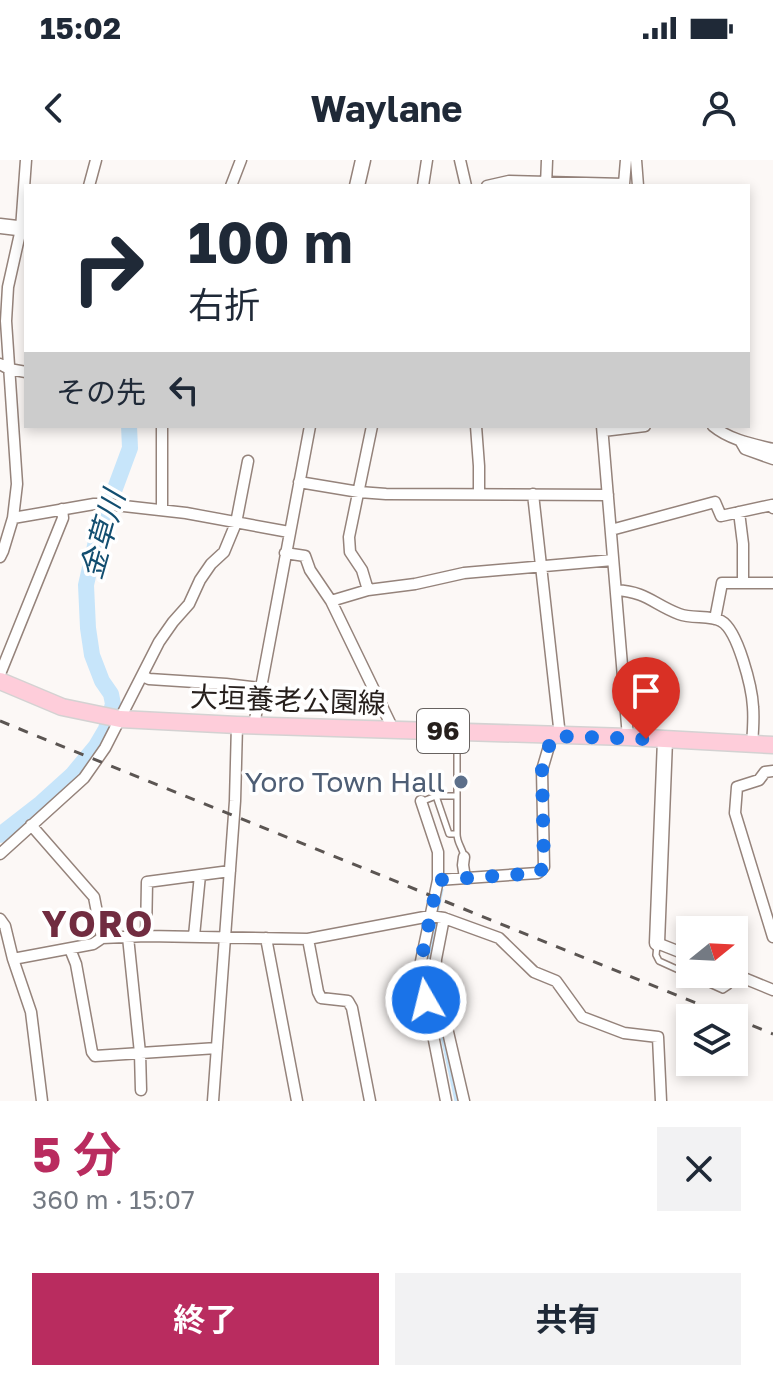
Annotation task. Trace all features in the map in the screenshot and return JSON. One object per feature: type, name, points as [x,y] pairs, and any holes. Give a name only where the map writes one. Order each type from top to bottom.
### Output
[{"type":"main road","name":"大垣養老公園線","points":[[0,681],[62,707],[111,718],[773,745]]},
{"type":"street","points":[[25,184],[26,160]]},
{"type":"street","points":[[90,184],[96,160]]},
{"type":"street","points":[[232,184],[241,160]]},
{"type":"street","points":[[358,184],[363,160]]},
{"type":"street","points":[[423,184],[427,160]]},
{"type":"street","points":[[460,160],[466,184]]},
{"type":"street","points":[[546,184],[547,160]]},
{"type":"street","points":[[496,184],[509,181],[624,184],[626,160]]},
{"type":"street","points":[[636,160],[638,184]]},
{"type":"street","points":[[0,557],[17,484],[5,367],[8,287],[23,229],[24,206]]},
{"type":"street","points":[[0,226],[23,229]]},
{"type":"street","points":[[162,428],[162,510]]},
{"type":"street","points":[[213,1101],[235,801],[245,725],[261,688],[310,428]]},
{"type":"street","points":[[368,590],[362,570],[350,552],[349,537],[372,428]]},
{"type":"street","points":[[476,428],[479,494]]},
{"type":"street","points":[[603,428],[628,737]]},
{"type":"street","points":[[716,428],[739,441],[773,449]]},
{"type":"street","points":[[739,441],[745,449],[773,459]]},
{"type":"street","points":[[0,854],[84,778],[105,748],[111,718],[143,676],[159,642],[189,604],[200,580],[224,552],[236,523],[248,461]]},
{"type":"street","points":[[299,482],[359,492],[608,495]]},
{"type":"street","points":[[438,880],[538,873],[544,867],[542,770],[556,736],[533,494]]},
{"type":"street","points":[[611,530],[715,502],[721,516],[772,505],[773,508]]},
{"type":"street","points":[[8,521],[94,504],[186,513],[289,532]]},
{"type":"street","points":[[0,674],[63,518],[62,509]]},
{"type":"street","points":[[739,512],[743,583]]},
{"type":"street","points":[[285,553],[305,556],[310,570],[331,601],[393,729]]},
{"type":"street","points":[[331,601],[368,590],[464,573],[613,560]]},
{"type":"street","points":[[715,619],[722,583],[773,583]]},
{"type":"street","points":[[616,590],[633,591],[678,614],[724,622],[732,633],[746,672],[753,709],[752,744]]},
{"type":"street","points":[[143,676],[261,688]]},
{"type":"street","points":[[665,740],[657,943],[676,950]]},
{"type":"street","points":[[773,771],[765,772],[759,780],[737,787],[735,813],[773,937]]},
{"type":"street","points":[[421,801],[438,852],[438,880],[421,974],[446,1101]]},
{"type":"street","points":[[31,825],[94,897],[102,938]]},
{"type":"street","points":[[0,862],[18,843],[22,833]]},
{"type":"street","points":[[464,857],[465,878]]},
{"type":"street","points":[[146,936],[147,882],[230,871]]},
{"type":"street","points":[[194,936],[200,875]]},
{"type":"street","points":[[13,959],[93,944],[102,938],[225,936],[308,939],[430,916],[444,918],[499,938],[534,972],[556,981],[582,1017],[624,1033],[658,1037],[661,1101]]},
{"type":"street","points":[[444,918],[435,976],[464,1101]]},
{"type":"street","points":[[0,919],[5,926],[31,1012],[42,1101]]},
{"type":"street","points":[[128,937],[141,1090]]},
{"type":"street","points":[[266,938],[297,1101]]},
{"type":"street","points":[[308,939],[321,998],[348,1001],[352,1008],[370,1101]]},
{"type":"street","points":[[70,949],[76,964],[95,1056],[217,1048]]},
{"type":"street","points":[[748,980],[773,990]]},
{"type":"lane","points":[[457,732],[457,842],[464,857]]},
{"type":"lane","points":[[421,801],[436,796],[457,796]]},
{"type":"lane","points":[[436,796],[449,834],[457,834]]},
{"type":"lane","points":[[657,943],[659,961],[676,969]]},
{"type":"waterway","name":"金草川","points":[[0,835],[72,775],[106,729],[113,704],[92,655],[86,585],[97,537],[130,448],[129,428]]},
{"type":"waterway","points":[[437,914],[442,890]]},
{"type":"waterway","points":[[436,921],[427,968],[456,1101]]},
{"type":"railway","points":[[0,721],[698,1004]]},
{"type":"railway","points":[[748,1024],[773,1034]]},
{"type":"place","name":"Yoro Town Hall","points":[[461,782]]},
{"type":"district","name":"YORO","points":[[98,924]]},
{"type":"route","points":[[426,1000],[421,961],[438,880],[538,873],[544,867],[542,770],[552,736],[646,739]]}]
